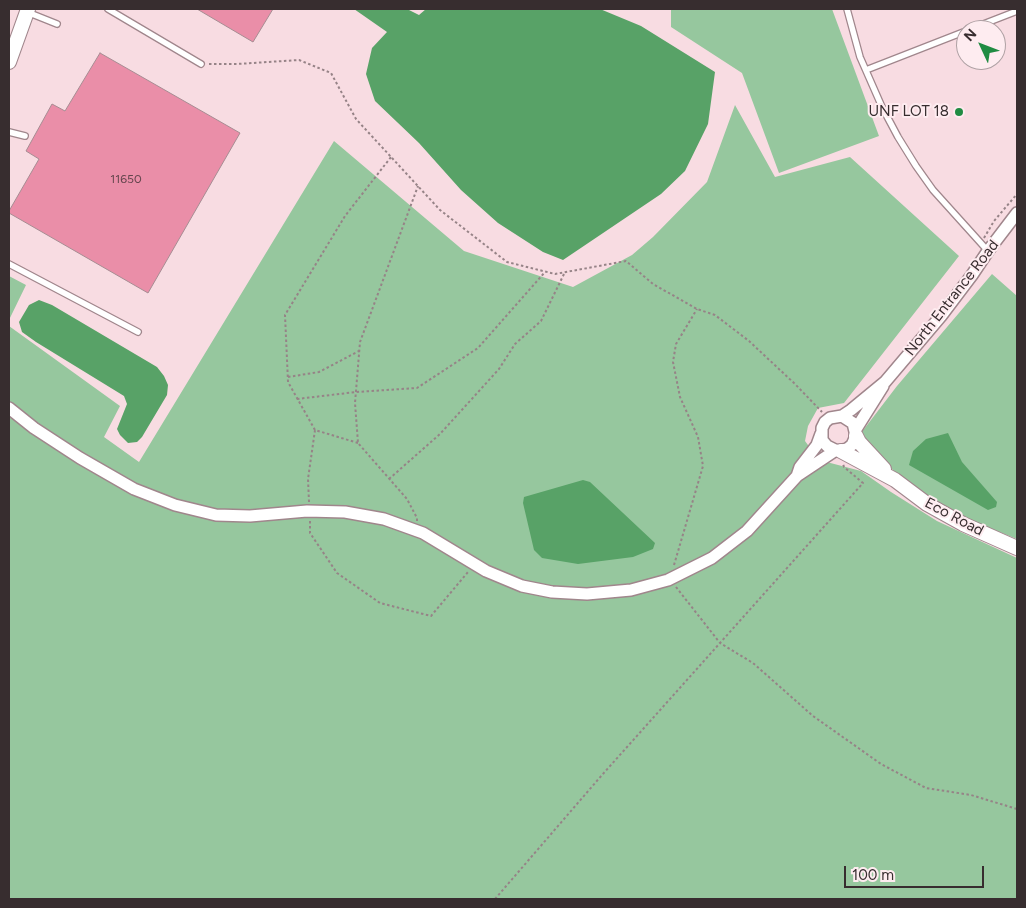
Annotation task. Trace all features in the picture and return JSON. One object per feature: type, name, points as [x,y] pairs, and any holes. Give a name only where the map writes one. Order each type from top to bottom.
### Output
[{"type":"street","points":[[10,53],[27,10]]},
{"type":"street","name":"North Entrance Road","points":[[885,382],[941,316],[972,275],[984,247],[1017,213]]},
{"type":"street","points":[[842,416],[885,382]]},
{"type":"street","points":[[9,408],[34,428],[80,458],[134,488],[176,505],[216,515],[250,516],[309,511],[345,512],[384,519],[423,533],[486,571],[522,586],[552,592],[587,594],[631,590],[670,579],[712,558],[747,531],[797,476],[838,451],[852,445],[856,432],[885,382]]},
{"type":"street","points":[[838,451],[826,446],[822,440],[822,428],[828,420],[834,416],[842,416],[849,419],[856,432]]},
{"type":"street","name":"Eco Road","points":[[856,432],[859,442],[895,480],[927,504],[963,524],[1017,548]]},
{"type":"street","points":[[797,476],[800,467],[817,445],[822,434]]},
{"type":"street","name":"Eco Road","points":[[838,451],[895,480]]},
{"type":"lane","points":[[108,9],[201,64]]},
{"type":"lane","points":[[846,9],[852,33],[882,107],[916,166],[933,190],[984,247]]},
{"type":"lane","points":[[27,10],[56,24]]},
{"type":"lane","points":[[993,20],[1017,11]]},
{"type":"lane","points":[[866,70],[956,34]]},
{"type":"lane","points":[[9,132],[25,136]]},
{"type":"lane","points":[[9,264],[138,332]]},
{"type":"path","points":[[201,64],[299,60],[331,73],[356,119],[440,210],[506,262],[555,274],[626,261],[653,284],[696,308],[715,315],[749,341],[795,384],[828,420]]},
{"type":"path","points":[[391,157],[345,216],[285,315],[288,382],[314,430],[308,479],[310,533],[337,573],[380,603],[431,616],[474,564]]},
{"type":"path","points":[[358,443],[355,403],[360,342],[418,186]]},
{"type":"path","points":[[984,247],[994,221],[1017,194]]},
{"type":"path","points":[[298,399],[356,392],[417,388],[478,348],[545,272]]},
{"type":"path","points":[[389,479],[440,434],[499,369],[515,344],[542,321],[565,272]]},
{"type":"path","points":[[696,308],[676,344],[673,362],[680,397],[698,437],[703,466],[670,579],[720,643],[754,663],[813,716],[881,764],[926,788],[971,795],[1017,809]]},
{"type":"path","points":[[288,377],[319,372],[360,350]]},
{"type":"path","points":[[314,430],[358,443],[407,499],[417,518],[415,530]]},
{"type":"path","points":[[495,899],[602,775],[863,483],[844,467],[838,451]]},
{"type":"shaded area","points":[[354,9],[407,9],[419,15],[426,9],[600,9],[641,26],[715,72],[708,124],[685,171],[661,194],[563,260],[543,252],[498,223],[461,190],[419,143],[375,101],[366,74],[372,48],[387,32]]},
{"type":"shaded area","points":[[671,9],[832,9],[879,136],[779,173],[742,73],[671,27]]},
{"type":"shaded area","points":[[735,105],[775,177],[850,157],[959,256],[844,403],[818,408],[808,426],[805,441],[819,460],[861,471],[937,521],[1017,558],[1017,899],[9,899],[9,326],[120,406],[104,437],[139,462],[334,141],[464,251],[573,287],[632,255],[653,237],[707,182]]},
{"type":"shaded area","points":[[992,274],[1017,296],[1017,539],[977,523],[932,499],[899,477],[861,433],[897,386]]},
{"type":"shaded area","points":[[9,276],[26,285],[9,320]]},
{"type":"shaded area","points":[[39,300],[52,305],[157,367],[164,376],[168,385],[167,395],[142,437],[137,442],[128,443],[117,429],[127,404],[124,396],[22,332],[19,322],[29,305]]},
{"type":"shaded area","points":[[948,433],[962,462],[997,502],[996,507],[988,510],[909,465],[913,451],[926,439]]},
{"type":"shaded area","points":[[583,480],[590,482],[655,543],[653,549],[633,557],[578,564],[542,558],[534,550],[523,503],[524,497]]},
{"type":"building","points":[[197,9],[273,9],[253,42]]},
{"type":"building","points":[[100,53],[240,133],[148,293],[9,213],[39,159],[26,151],[52,104],[65,111]]},
{"type":"place","name":"UNF LOT 18","points":[[959,112]]}]
